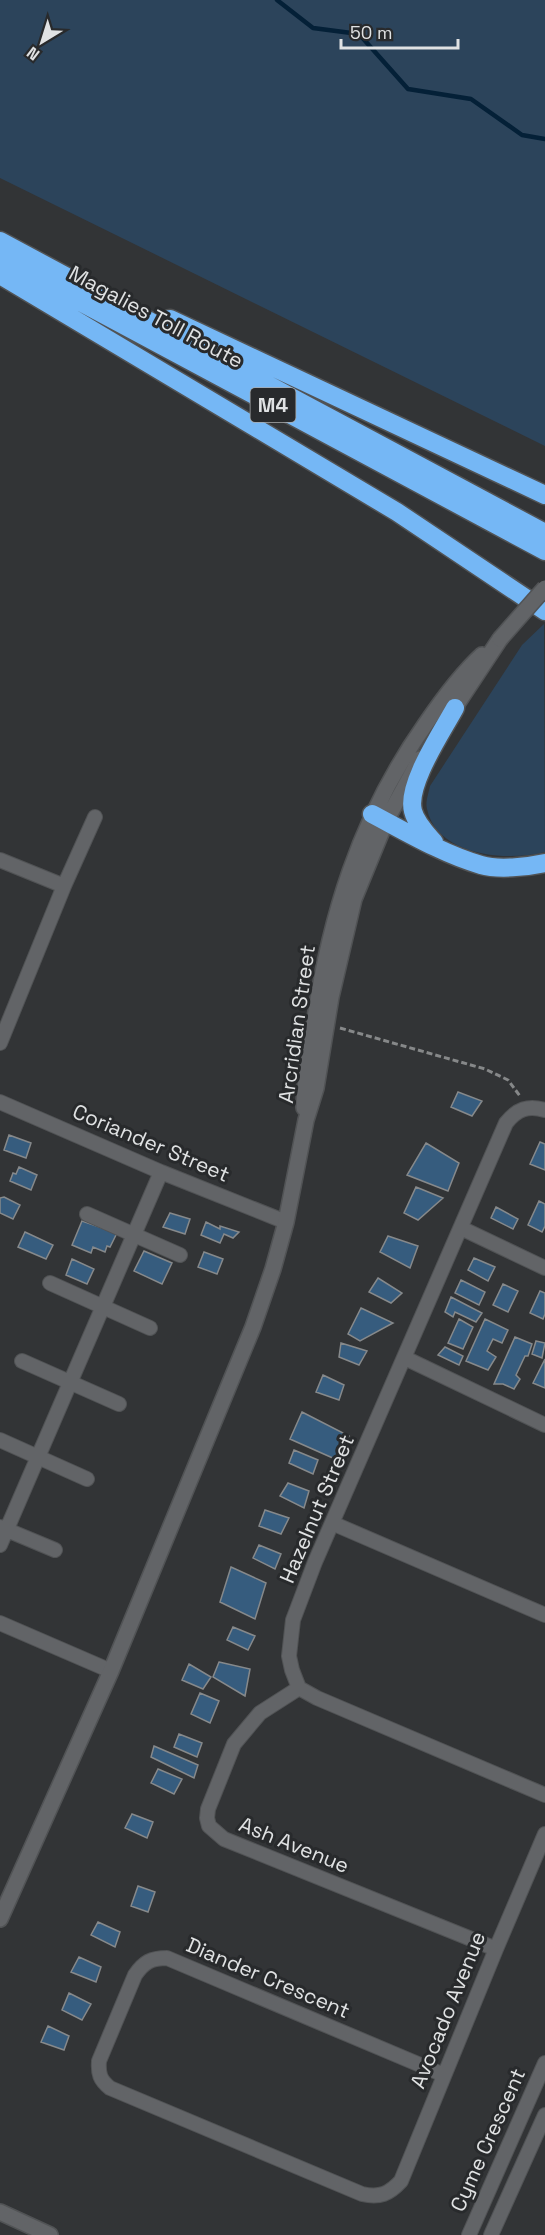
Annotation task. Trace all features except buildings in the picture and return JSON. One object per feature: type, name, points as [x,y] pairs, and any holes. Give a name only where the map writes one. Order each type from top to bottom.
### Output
[{"type":"highway","points":[[0,233],[216,341],[545,495]]},
{"type":"highway","name":"Magalies Toll Route","points":[[0,241],[545,532]]},
{"type":"highway","name":"Magalies Toll Route","points":[[0,259],[545,551]]},
{"type":"highway","points":[[0,275],[397,512],[545,612]]},
{"type":"highway","points":[[440,848],[419,825],[413,811],[412,795],[416,780],[455,708]]},
{"type":"highway","points":[[379,818],[483,866],[526,867],[545,863]]},
{"type":"street","name":"Arcridian Street","points":[[306,1120],[316,1088],[327,1024],[354,899],[379,818],[402,758],[441,701],[482,655],[495,645],[545,588]]},
{"type":"street","name":"Arcridian Street","points":[[306,1120],[304,1092],[324,961],[350,870],[379,818],[455,708],[495,645]]},
{"type":"street","points":[[0,1042],[94,817]]},
{"type":"street","points":[[0,860],[64,886]]},
{"type":"street","name":"Coriander Street","points":[[0,1102],[161,1172],[286,1222]]},
{"type":"street","points":[[524,1109],[535,1107],[545,1110]]},
{"type":"street","name":"Hazelnut Street","points":[[299,1688],[289,1656],[293,1620],[332,1523],[506,1123],[514,1114],[524,1109]]},
{"type":"street","points":[[0,1919],[111,1671],[253,1327],[286,1222],[306,1120]]},
{"type":"street","points":[[0,1545],[3,1528],[39,1457],[161,1172]]},
{"type":"street","points":[[87,1214],[180,1255]]},
{"type":"street","points":[[461,1228],[545,1268]]},
{"type":"street","points":[[50,1283],[150,1328]]},
{"type":"street","points":[[405,1358],[545,1425]]},
{"type":"street","points":[[22,1361],[119,1404]]},
{"type":"street","points":[[0,1440],[87,1479]]},
{"type":"street","points":[[332,1523],[545,1615]]},
{"type":"street","points":[[3,1528],[56,1550]]},
{"type":"street","points":[[0,1623],[111,1671]]},
{"type":"street","points":[[299,1688],[334,1707],[545,1795]]},
{"type":"street","name":"Ash Avenue","points":[[299,1688],[260,1713],[234,1744],[210,1799],[207,1818],[209,1826],[224,1839],[496,1949]]},
{"type":"street","name":"Avocado Avenue","points":[[384,2195],[401,2181],[545,1834]]},
{"type":"street","name":"Diander Crescent","points":[[384,2195],[362,2194],[110,2088],[103,2083],[99,2076],[99,2061],[135,1975],[148,1960],[167,1958],[444,2075]]},
{"type":"street","name":"Cyme Crescent","points":[[469,2235],[545,2063]]},
{"type":"street","name":"Cyme Crescent","points":[[491,2235],[545,2115]]},
{"type":"street","points":[[0,2212],[50,2235]]},
{"type":"path","points":[[327,1024],[485,1069],[504,1077],[512,1084],[524,1109]]},
{"type":"shaded area","points":[[0,0],[545,0],[545,446],[0,178]]},
{"type":"shaded area","points":[[544,624],[545,852],[512,856],[475,852],[444,837],[433,825],[427,809],[430,786],[522,645]]},
{"type":"waterway","points":[[277,0],[313,28],[359,34],[408,89],[471,99],[522,135],[545,139]]}]
